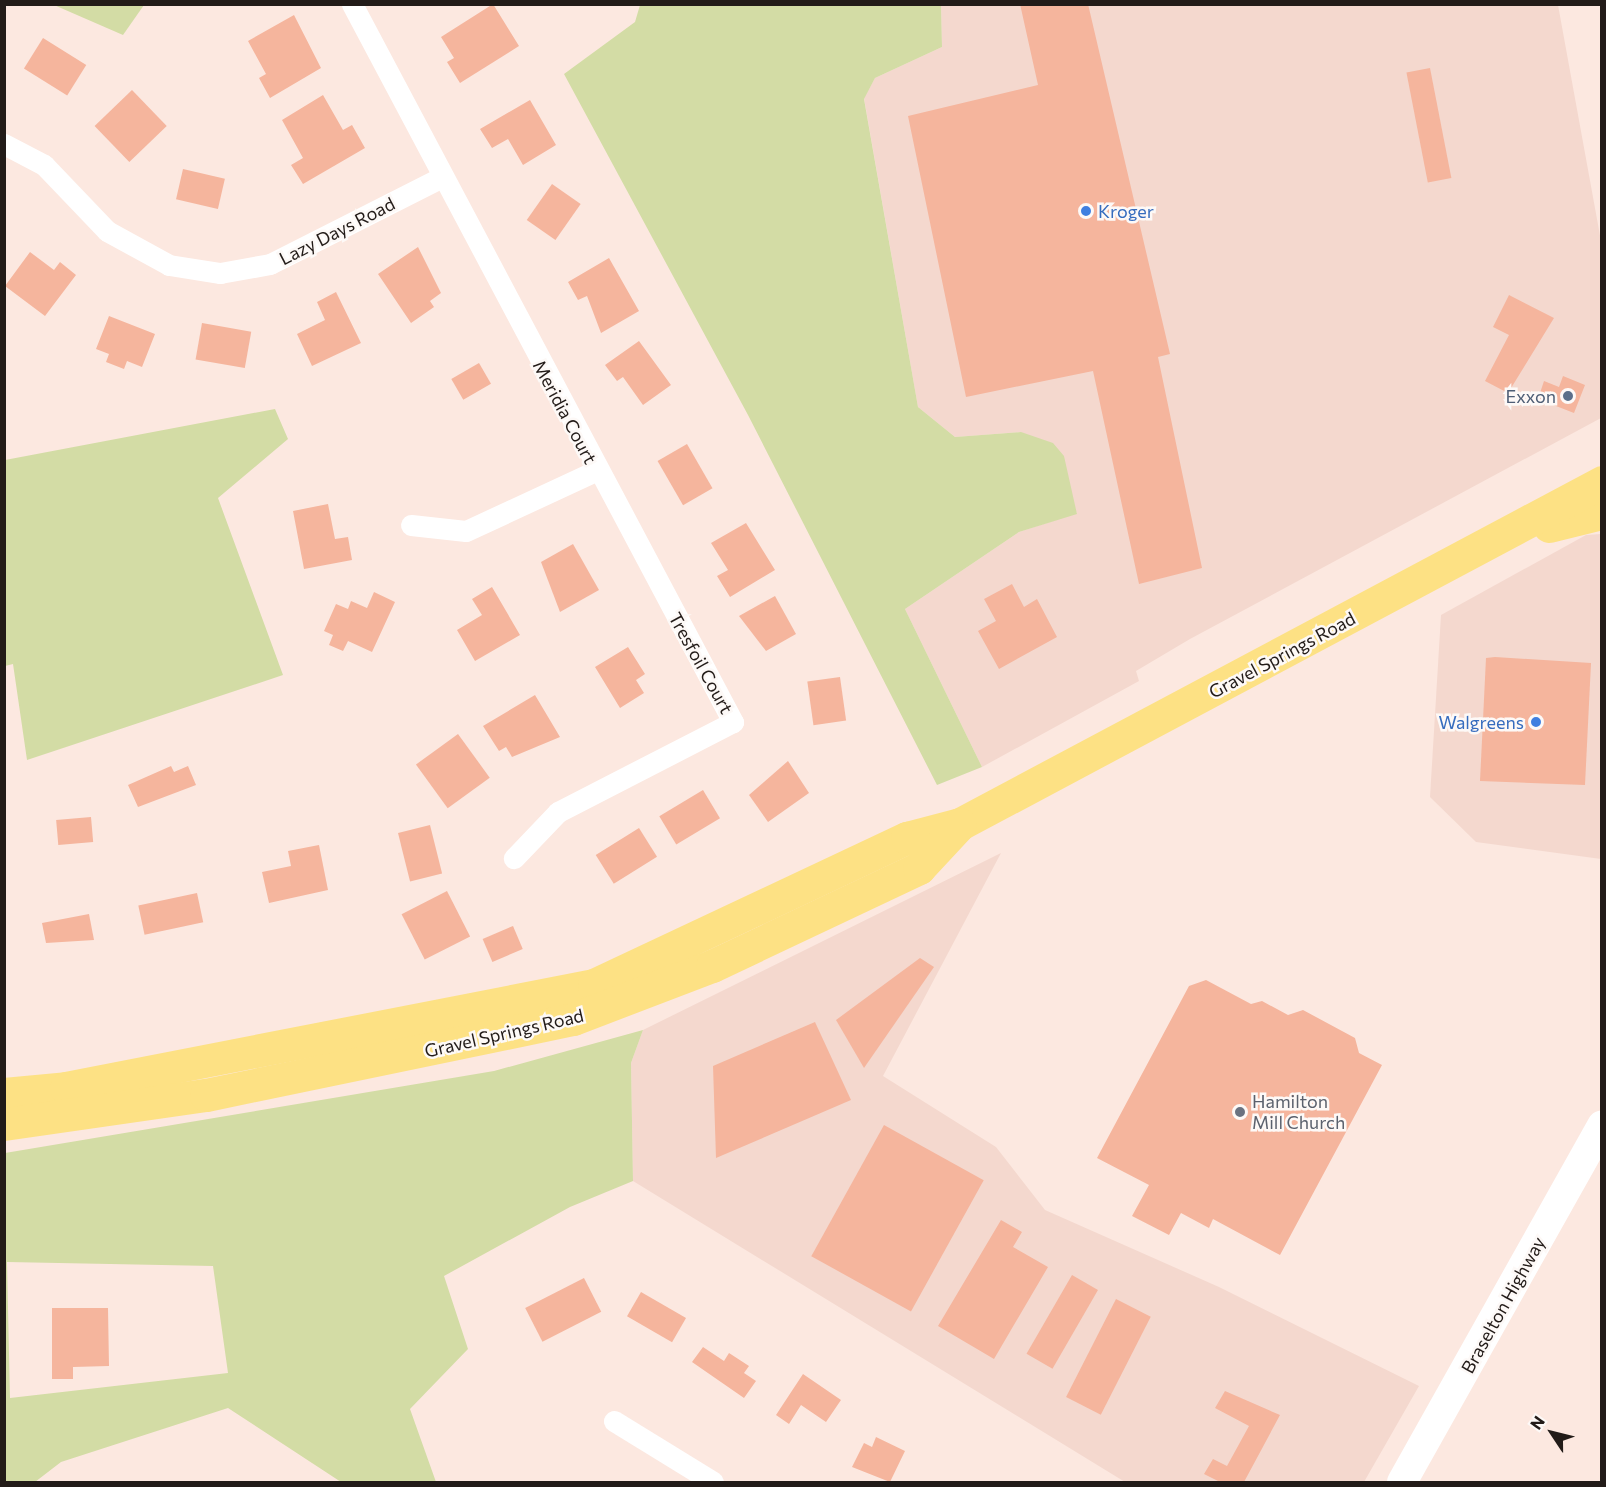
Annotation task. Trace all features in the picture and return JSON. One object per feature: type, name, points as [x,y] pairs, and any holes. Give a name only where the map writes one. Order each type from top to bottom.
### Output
[{"type":"main road","name":"Gravel Springs Road","points":[[4,1094],[66,1088],[594,985],[907,838],[960,824],[1602,482]]},
{"type":"main road","points":[[1493,541],[1602,513]]},
{"type":"main road","name":"Gravel Springs Road","points":[[4,1124],[207,1095],[573,1019],[712,966],[919,868],[960,824]]},
{"type":"main road","name":"Braselton Highway","points":[[1402,1482],[1602,1125]]},
{"type":"street","points":[[352,4],[442,177]]},
{"type":"street","name":"Lazy Days Road","points":[[4,144],[44,165],[107,231],[169,265],[220,273],[270,264],[442,177]]},
{"type":"street","name":"Meridia Court","points":[[411,525],[466,531],[595,471],[442,177]]},
{"type":"street","name":"Tresfoil Court","points":[[514,858],[558,812],[733,722],[595,471]]},
{"type":"street","points":[[614,1421],[713,1482]]},
{"type":"shaded area","points":[[941,5],[1558,5],[1601,241],[1601,418],[1190,639],[1136,671],[1139,681],[982,767],[905,609],[1019,532],[1077,513],[1021,432],[955,437],[918,407],[864,98],[875,78],[942,47]]},
{"type":"shaded area","points":[[1601,534],[1601,859],[1476,842],[1430,797],[1441,615],[1586,535]]},
{"type":"shaded area","points":[[1001,853],[883,1076],[996,1147],[1045,1210],[1219,1287],[1419,1386],[1364,1482],[1125,1482],[633,1181],[631,1063],[643,1030]]},
{"type":"green space","points":[[54,5],[144,5],[123,35]]},
{"type":"green space","points":[[640,5],[941,5],[942,47],[875,78],[864,99],[918,407],[955,437],[1021,432],[1053,443],[1064,456],[1077,514],[1019,532],[905,609],[982,767],[937,785],[748,415],[564,74],[635,22]]},
{"type":"green space","points":[[275,409],[288,439],[218,498],[283,675],[27,760],[13,664],[5,666],[5,460]]},
{"type":"green space","points":[[643,1030],[631,1063],[633,1181],[570,1207],[444,1276],[468,1349],[410,1409],[436,1482],[341,1482],[228,1408],[61,1462],[35,1482],[5,1482],[5,1153],[494,1071]],"holes":[[[7,1262],[213,1266],[228,1373],[10,1398]]]},
{"type":"building","points":[[493,4],[519,46],[460,83],[447,62],[454,58],[441,37]]},
{"type":"building","points":[[1020,4],[1088,4],[1170,354],[1158,357],[1202,568],[1139,584],[1093,371],[966,397],[908,116],[1038,85]]},
{"type":"building","points":[[294,15],[321,68],[270,98],[259,78],[266,74],[248,41]]},
{"type":"building","points":[[43,38],[86,65],[67,96],[24,69]]},
{"type":"building","points":[[1430,68],[1451,178],[1428,183],[1406,73]]},
{"type":"building","points":[[132,90],[167,126],[129,162],[95,126]]},
{"type":"building","points":[[323,95],[343,130],[352,125],[365,148],[303,184],[291,165],[303,158],[282,120]]},
{"type":"building","points":[[530,100],[556,145],[523,165],[508,139],[492,148],[480,129]]},
{"type":"building","points":[[183,169],[225,179],[218,209],[176,199]]},
{"type":"building","points":[[552,184],[581,204],[555,240],[527,220]]},
{"type":"building","points":[[418,247],[441,293],[430,301],[434,307],[411,323],[378,274]]},
{"type":"building","points":[[30,252],[54,270],[60,262],[76,275],[45,316],[5,286]]},
{"type":"building","points":[[609,258],[639,311],[601,333],[587,296],[578,300],[568,282]]},
{"type":"building","points":[[336,292],[361,343],[312,366],[297,334],[325,320],[317,302]]},
{"type":"building","points":[[1509,295],[1554,318],[1508,393],[1485,381],[1509,335],[1493,327]]},
{"type":"building","points":[[109,316],[155,334],[142,367],[127,361],[124,369],[106,362],[109,354],[96,349]]},
{"type":"building","points":[[202,323],[251,332],[245,368],[196,359]]},
{"type":"building","points":[[639,341],[671,385],[643,405],[623,377],[617,381],[605,365]]},
{"type":"building","points":[[479,363],[491,384],[463,400],[451,379]]},
{"type":"building","points":[[1563,376],[1585,385],[1574,413],[1538,399],[1544,381],[1559,387]]},
{"type":"building","points":[[687,444],[712,488],[683,505],[658,461]]},
{"type":"building","points":[[328,504],[335,539],[348,537],[352,560],[304,569],[293,511]]},
{"type":"building","points":[[746,523],[775,570],[730,597],[717,576],[728,570],[711,543]]},
{"type":"building","points":[[573,544],[599,590],[560,612],[541,562]]},
{"type":"building","points":[[1012,584],[1024,607],[1037,599],[1057,637],[999,669],[978,631],[996,621],[984,599]]},
{"type":"building","points":[[492,587],[520,635],[475,661],[457,630],[482,615],[472,599]]},
{"type":"building","points":[[374,592],[395,602],[372,652],[348,641],[343,651],[329,645],[333,635],[324,631],[336,604],[348,609],[351,601],[367,608]]},
{"type":"building","points":[[775,596],[796,634],[766,651],[739,616]]},
{"type":"building","points":[[628,647],[645,674],[636,680],[644,693],[620,708],[595,667]]},
{"type":"building","name":"Walgreens","points":[[1486,658],[1591,663],[1585,785],[1480,781]]},
{"type":"building","points":[[840,677],[846,721],[813,725],[807,682]]},
{"type":"building","points":[[535,695],[560,737],[512,757],[506,747],[499,751],[483,726]]},
{"type":"building","points":[[458,734],[490,778],[448,808],[416,765]]},
{"type":"building","points":[[788,761],[809,793],[768,822],[749,795]]},
{"type":"building","points":[[171,766],[174,772],[188,766],[196,785],[138,807],[128,785]]},
{"type":"building","points":[[703,790],[720,818],[676,845],[659,816]]},
{"type":"building","points":[[91,817],[93,842],[58,845],[56,820]]},
{"type":"building","points":[[430,825],[442,874],[410,881],[398,833]]},
{"type":"building","points":[[639,828],[657,857],[614,884],[596,855]]},
{"type":"building","points":[[319,845],[328,890],[269,903],[262,872],[291,866],[288,851]]},
{"type":"building","points":[[447,891],[470,936],[425,960],[402,914]]},
{"type":"building","points":[[197,893],[203,922],[145,935],[138,905]]},
{"type":"building","points":[[89,914],[94,940],[46,943],[42,923]]},
{"type":"building","points":[[513,926],[523,949],[492,962],[483,939]]},
{"type":"building","points":[[920,958],[934,967],[864,1068],[836,1020]]},
{"type":"building","name":"Hamilton Mill Church","points":[[1206,980],[1251,1004],[1262,1001],[1288,1015],[1303,1010],[1355,1038],[1359,1053],[1382,1065],[1280,1255],[1213,1219],[1209,1228],[1181,1213],[1169,1235],[1132,1216],[1149,1185],[1097,1158],[1189,986]]},
{"type":"building","points":[[815,1022],[851,1100],[716,1158],[713,1066]]},
{"type":"building","points":[[884,1125],[984,1180],[911,1311],[811,1256]]},
{"type":"building","points":[[1001,1220],[1022,1232],[1013,1247],[1048,1267],[994,1359],[938,1326]]},
{"type":"building","points":[[1072,1275],[1098,1290],[1052,1369],[1026,1354]]},
{"type":"building","points":[[584,1278],[601,1312],[542,1342],[525,1308]]},
{"type":"building","points":[[641,1292],[686,1318],[672,1342],[627,1316]]},
{"type":"building","points":[[1116,1299],[1151,1317],[1101,1415],[1066,1397]]},
{"type":"building","points":[[52,1308],[108,1308],[109,1366],[73,1367],[73,1379],[52,1379]]},
{"type":"building","points":[[703,1347],[724,1361],[729,1353],[749,1366],[744,1373],[756,1381],[744,1398],[692,1362]]},
{"type":"building","points":[[803,1374],[841,1400],[826,1422],[801,1405],[789,1424],[776,1415]]},
{"type":"building","points":[[1225,1391],[1280,1415],[1244,1482],[1220,1482],[1204,1474],[1213,1459],[1227,1466],[1249,1426],[1215,1408]]},
{"type":"building","points":[[876,1437],[905,1451],[890,1482],[852,1467],[864,1443],[872,1447]]},
{"type":"place","name":"Kroger","points":[[1086,211]]},
{"type":"place","name":"Exxon","points":[[1568,396]]},
{"type":"place","name":"Walgreens","points":[[1536,722]]},
{"type":"place","name":"Hamilton Mill Church","points":[[1240,1112]]}]
